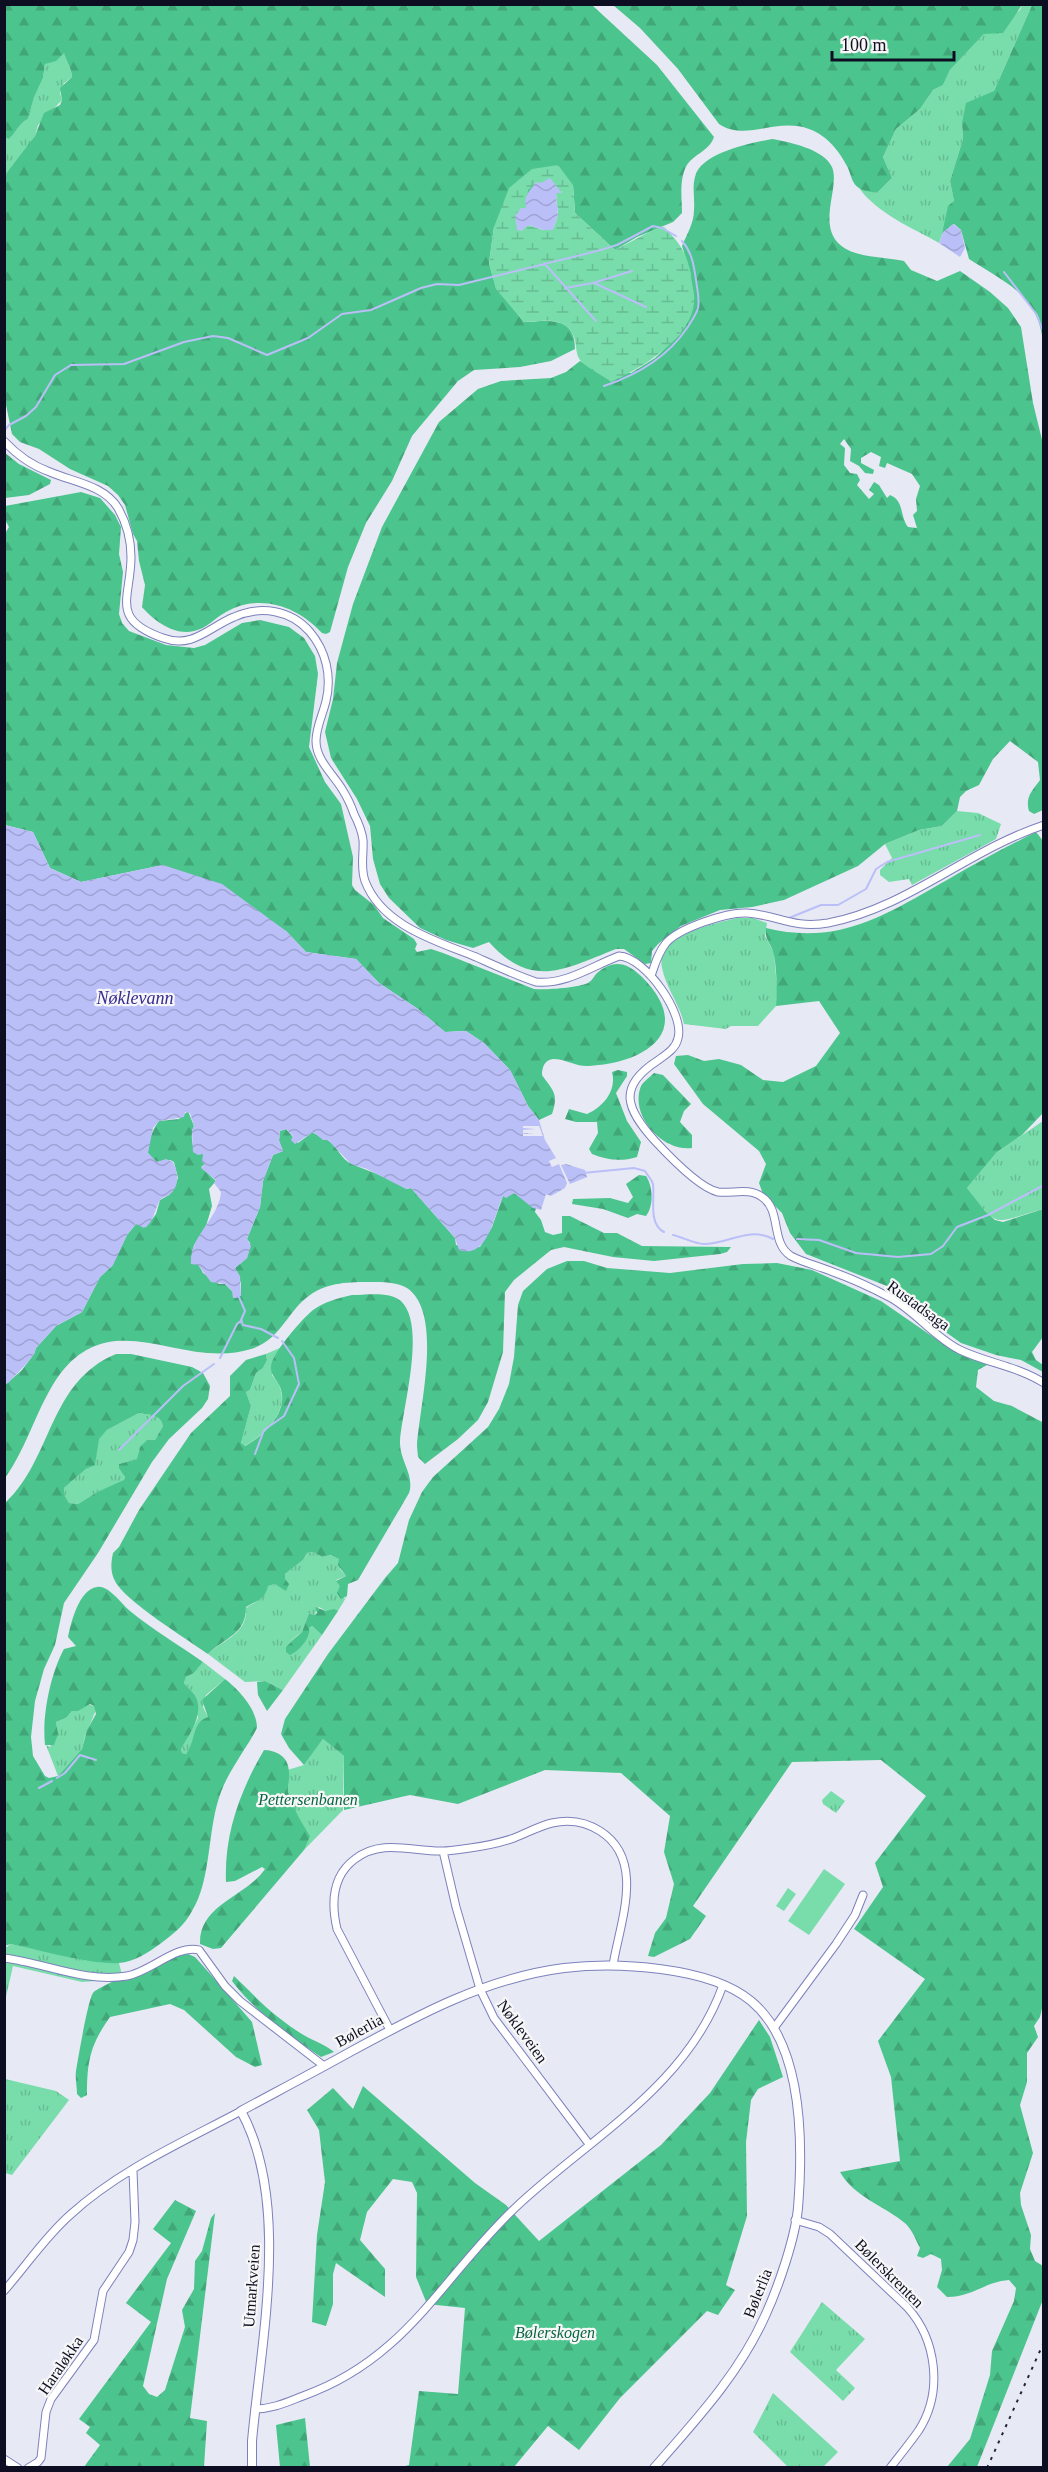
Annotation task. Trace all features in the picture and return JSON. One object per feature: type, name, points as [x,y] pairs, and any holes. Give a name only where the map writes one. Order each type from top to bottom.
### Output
[{"type":"street","points":[[4,441],[30,462],[47,471],[93,488],[113,501],[124,523],[131,546],[125,608],[132,619],[143,629],[165,639],[190,641],[201,638],[236,616],[268,611],[287,613],[295,617],[311,633],[323,654],[328,671],[327,700],[316,736],[318,753],[345,795],[359,826],[363,839],[361,864],[367,884],[387,911],[419,934],[536,982],[553,982],[569,978],[619,957],[628,958],[651,976],[657,956],[667,942],[691,928],[727,916],[744,913],[804,925],[827,923],[866,913],[905,895],[986,851],[1044,825]]},
{"type":"street","name":"Rustadsaga","points":[[651,976],[678,1022],[679,1036],[673,1047],[634,1080],[629,1096],[633,1110],[658,1144],[708,1188],[720,1192],[754,1193],[766,1200],[771,1208],[781,1245],[792,1257],[852,1279],[894,1300],[957,1348],[1016,1368],[1044,1383]]},
{"type":"street","points":[[390,2030],[337,1929],[333,1912],[335,1888],[351,1862],[376,1848],[392,1846],[443,1851],[500,1842],[560,1821],[586,1824],[607,1835],[621,1852],[628,1875],[614,1965]]},
{"type":"street","name":"Nøkleveien","points":[[443,1851],[457,1913],[480,1989],[494,2018],[589,2144]]},
{"type":"street","points":[[774,2028],[836,1944],[855,1915],[864,1895]]},
{"type":"street","points":[[8,1959],[80,1974],[114,1977],[140,1972],[178,1953],[196,1949],[201,1952],[225,1986],[240,2001],[324,2066]]},
{"type":"street","name":"Bølerlia","points":[[4,2291],[70,2214],[110,2183],[390,2030],[457,1996],[548,1970],[614,1965],[680,1973],[723,1985],[752,2002],[774,2028],[786,2058],[798,2126],[799,2188],[786,2260],[772,2300],[750,2345],[735,2371],[714,2398],[654,2468]]},
{"type":"street","points":[[255,2409],[281,2405],[328,2386],[366,2364],[390,2345],[420,2317],[513,2210],[589,2144],[633,2110],[668,2076],[698,2035],[717,2002],[723,1985]]},
{"type":"street","name":"Utmarkveien","points":[[241,2111],[251,2132],[259,2161],[269,2226],[268,2274],[255,2409],[252,2468]]},
{"type":"street","name":"Haraløkka","points":[[28,2468],[41,2458],[46,2412],[51,2399],[94,2340],[103,2291],[129,2252],[135,2222],[132,2171]]},
{"type":"street","name":"Bølerskrenten","points":[[795,2220],[819,2227],[830,2234],[907,2307],[924,2331],[933,2362],[933,2388],[928,2409],[919,2429],[890,2468]]},
{"type":"street","points":[[4,2459],[18,2468]]},
{"type":"green space","points":[[4,5],[592,5],[657,65],[714,137],[710,145],[686,166],[682,186],[682,213],[673,222],[637,237],[615,250],[575,213],[573,185],[494,227],[489,263],[496,288],[524,322],[551,321],[565,325],[574,338],[575,349],[551,361],[520,367],[474,370],[458,381],[412,436],[392,481],[366,523],[348,567],[330,632],[322,633],[290,609],[265,603],[239,606],[198,630],[180,631],[165,626],[142,607],[145,585],[137,541],[125,505],[118,495],[108,486],[70,469],[39,449],[20,442],[12,434],[6,405],[5,175],[35,136],[44,113],[60,105],[62,100],[60,88],[72,77],[64,53],[56,61],[45,64],[43,78],[34,97],[28,119],[9,139],[5,138]]},
{"type":"green space","points":[[613,5],[1022,5],[1003,33],[984,34],[950,70],[943,85],[933,90],[920,109],[896,129],[883,157],[892,178],[877,193],[863,190],[853,182],[837,150],[816,132],[797,126],[740,131],[719,124],[678,69],[640,28]]},
{"type":"green space","points":[[1022,5],[1032,5],[994,91],[962,123],[963,139],[950,181],[954,201],[939,243],[885,213],[859,188],[877,193],[892,178],[883,157],[896,129],[920,109],[933,90],[943,85],[950,70],[984,34],[1020,10]]},
{"type":"green space","points":[[1032,5],[1043,5],[1043,342],[1040,326],[1027,301],[1006,283],[969,259],[961,230],[954,224],[942,234],[948,206],[954,201],[950,181],[963,139],[962,123],[966,103],[994,91]]},
{"type":"green space","points":[[64,53],[72,77],[64,83],[60,93],[62,100],[38,125],[29,146],[5,175],[5,138],[9,139],[28,119],[34,96],[43,78],[45,64]]},
{"type":"green space","points":[[772,139],[814,151],[828,161],[834,176],[829,220],[831,231],[836,241],[846,249],[867,256],[904,261],[911,270],[937,281],[960,271],[1008,308],[1021,327],[1033,403],[1044,448],[1043,810],[1034,814],[1029,811],[1028,806],[1030,794],[1040,780],[1038,762],[1010,741],[993,759],[979,785],[966,791],[960,797],[957,811],[942,826],[919,830],[885,844],[858,866],[784,900],[752,907],[720,910],[681,926],[652,951],[651,963],[645,964],[624,949],[616,949],[565,968],[535,971],[520,966],[505,957],[489,942],[473,948],[446,940],[420,928],[389,898],[380,884],[373,859],[370,826],[357,799],[331,758],[325,732],[333,699],[337,663],[353,604],[382,527],[439,422],[478,389],[501,381],[551,378],[566,372],[580,361],[593,368],[631,373],[655,358],[680,334],[694,302],[690,271],[682,246],[693,219],[695,177],[699,169],[716,155],[740,146]],"holes":[[[844,439],[851,449],[850,461],[865,473],[873,474],[874,470],[861,463],[861,458],[871,452],[881,457],[879,466],[885,468],[887,463],[912,474],[920,486],[916,499],[917,511],[913,515],[917,528],[908,527],[898,501],[890,495],[887,498],[879,485],[874,482],[869,490],[874,494],[869,499],[857,485],[860,480],[857,474],[850,473],[844,465],[845,448],[840,444]]]},
{"type":"green space","points":[[558,165],[573,185],[575,213],[615,250],[655,229],[664,227],[676,240],[687,259],[694,299],[691,315],[685,327],[675,339],[650,360],[611,382],[580,360],[571,330],[553,321],[524,322],[496,289],[489,263],[494,227],[509,188],[532,169]],"holes":[[[534,185],[554,185],[562,192],[556,193],[558,215],[554,227],[543,230],[528,225],[521,231],[520,211],[526,208],[528,190]]]},
{"type":"green space","points":[[4,452],[19,464],[51,480],[50,484],[29,495],[5,498]]},
{"type":"green space","points":[[81,492],[100,498],[115,515],[121,527],[119,554],[123,572],[119,614],[122,623],[129,631],[166,645],[194,648],[205,645],[242,623],[260,620],[289,627],[304,638],[315,656],[318,674],[309,747],[325,782],[341,804],[353,857],[352,885],[374,905],[383,918],[414,939],[417,952],[431,949],[534,989],[583,985],[609,966],[625,965],[641,976],[657,995],[664,1012],[664,1027],[657,1040],[645,1050],[629,1058],[610,1063],[584,1066],[558,1059],[547,1061],[542,1075],[554,1093],[555,1101],[552,1114],[539,1120],[528,1106],[510,1070],[484,1043],[466,1031],[445,1032],[418,1009],[379,983],[356,959],[306,952],[286,931],[163,865],[81,882],[50,868],[33,832],[5,825],[4,535],[9,527],[5,520],[5,506]]},
{"type":"green space","points":[[957,811],[978,813],[1001,824],[996,839],[912,885],[909,879],[889,882],[880,875],[880,870],[892,858],[885,844],[919,830],[942,826]]},
{"type":"green space","points":[[1036,832],[1044,842],[1043,1113],[1022,1135],[997,1152],[967,1188],[995,1220],[1003,1222],[1043,1209],[1043,1337],[1032,1352],[1036,1360],[1043,1365],[1043,1372],[1021,1360],[996,1355],[961,1343],[940,1328],[922,1307],[902,1292],[806,1254],[790,1233],[782,1213],[763,1194],[759,1183],[766,1164],[759,1151],[703,1104],[674,1064],[676,1056],[688,1055],[704,1061],[719,1059],[741,1065],[763,1080],[783,1082],[816,1066],[840,1033],[819,1001],[776,1006],[775,961],[766,936],[766,928],[793,933],[821,933],[853,926],[881,916]]},
{"type":"green space","points":[[737,918],[753,918],[767,923],[765,936],[774,953],[776,1006],[758,1026],[731,1026],[726,1029],[684,1024],[664,975],[662,957],[677,939],[715,923]]},
{"type":"green space","points":[[618,1070],[627,1072],[627,1076],[616,1093],[627,1121],[641,1142],[637,1157],[620,1160],[592,1154],[589,1149],[598,1133],[597,1122],[576,1122],[565,1119],[569,1109],[587,1114],[603,1103],[611,1092],[612,1072]]},
{"type":"green space","points":[[654,1073],[663,1075],[691,1104],[684,1111],[680,1122],[692,1135],[692,1148],[681,1148],[670,1144],[651,1130],[644,1120],[640,1109],[641,1086]]},
{"type":"green space","points":[[188,1111],[194,1126],[193,1147],[196,1153],[203,1154],[205,1164],[201,1167],[216,1181],[209,1189],[212,1206],[206,1226],[194,1245],[192,1253],[203,1273],[219,1284],[225,1284],[241,1296],[241,1283],[235,1268],[247,1258],[250,1243],[247,1239],[260,1207],[263,1181],[273,1155],[283,1151],[279,1141],[280,1131],[286,1129],[298,1143],[313,1132],[332,1144],[348,1162],[388,1178],[407,1189],[411,1188],[455,1238],[456,1245],[480,1247],[492,1227],[503,1196],[514,1193],[536,1208],[535,1212],[545,1232],[553,1235],[562,1233],[562,1216],[570,1216],[604,1233],[617,1233],[642,1246],[731,1247],[727,1252],[720,1254],[654,1261],[613,1257],[564,1247],[551,1250],[514,1280],[505,1292],[503,1352],[488,1402],[478,1420],[458,1439],[425,1464],[418,1457],[417,1446],[427,1362],[427,1339],[418,1300],[407,1288],[399,1285],[385,1282],[355,1282],[324,1287],[310,1295],[270,1339],[251,1349],[225,1353],[200,1352],[126,1341],[103,1343],[81,1353],[60,1374],[52,1386],[20,1453],[5,1478],[5,1385],[22,1370],[36,1348],[56,1326],[82,1312],[100,1277],[112,1266],[127,1235],[136,1224],[146,1227],[156,1214],[160,1200],[169,1195],[178,1178],[174,1162],[170,1160],[156,1162],[148,1153],[150,1140],[159,1121],[179,1119]]},
{"type":"green space","points":[[1043,1121],[1043,1209],[999,1220],[986,1212],[967,1188],[997,1152]]},
{"type":"green space","points":[[639,1175],[646,1176],[651,1190],[651,1202],[646,1216],[637,1214],[628,1218],[603,1209],[572,1204],[573,1199],[610,1198],[628,1203],[633,1197],[626,1184]]},
{"type":"green space","points":[[567,1261],[584,1261],[607,1268],[670,1273],[743,1264],[777,1263],[812,1270],[881,1301],[939,1341],[961,1352],[1005,1368],[987,1365],[978,1370],[976,1387],[994,1401],[1012,1406],[1044,1423],[1044,2000],[1040,2017],[1034,2026],[1038,2037],[1027,2053],[1027,2082],[1020,2105],[1033,2153],[1020,2193],[1021,2205],[1031,2235],[1030,2249],[1035,2261],[1043,2266],[1044,2297],[977,2467],[947,2467],[970,2439],[990,2375],[992,2351],[1014,2301],[1016,2288],[1009,2280],[1000,2281],[964,2295],[947,2297],[937,2287],[942,2270],[941,2259],[931,2254],[923,2258],[917,2256],[920,2248],[906,2224],[861,2195],[840,2172],[900,2161],[891,2077],[878,2041],[925,1979],[854,1929],[883,1887],[875,1863],[926,1796],[881,1760],[792,1762],[693,1906],[706,1916],[690,1939],[654,1957],[648,1956],[655,1933],[666,1918],[674,1884],[664,1852],[670,1816],[621,1773],[545,1770],[458,1804],[410,1795],[344,1810],[344,1756],[323,1739],[304,1765],[289,1748],[281,1734],[285,1719],[328,1654],[398,1563],[409,1520],[422,1492],[433,1477],[488,1427],[499,1409],[509,1384],[514,1357],[518,1305],[523,1291],[547,1269]]},
{"type":"green space","points":[[352,1295],[391,1296],[401,1301],[409,1313],[413,1348],[400,1448],[409,1474],[409,1493],[358,1580],[348,1584],[347,1596],[341,1599],[337,1593],[340,1586],[336,1581],[346,1576],[338,1565],[339,1559],[330,1555],[322,1557],[313,1552],[307,1553],[303,1560],[285,1574],[285,1579],[289,1584],[286,1591],[275,1584],[268,1586],[262,1598],[246,1607],[245,1616],[238,1630],[208,1654],[143,1609],[121,1589],[112,1574],[113,1553],[191,1433],[230,1396],[230,1376],[246,1360],[266,1354],[267,1360],[263,1368],[256,1373],[250,1390],[246,1392],[251,1406],[241,1443],[245,1446],[260,1436],[278,1414],[282,1396],[271,1366],[282,1345],[313,1310],[331,1301]]},
{"type":"green space","points":[[282,1347],[276,1356],[272,1375],[279,1384],[282,1397],[278,1414],[267,1430],[244,1446],[241,1443],[251,1406],[246,1392],[250,1390],[256,1373],[263,1368],[267,1360],[266,1354]]},
{"type":"green space","points":[[116,1354],[131,1354],[192,1367],[203,1373],[210,1386],[208,1399],[202,1408],[169,1439],[152,1462],[98,1553],[64,1603],[55,1645],[44,1669],[35,1701],[31,1737],[33,1756],[45,1776],[49,1778],[58,1776],[82,1749],[87,1730],[96,1714],[94,1706],[90,1704],[78,1711],[72,1711],[66,1718],[56,1722],[58,1734],[54,1745],[45,1745],[46,1709],[51,1683],[64,1649],[76,1646],[68,1637],[77,1607],[85,1594],[97,1587],[106,1589],[139,1618],[203,1662],[194,1673],[186,1677],[184,1683],[194,1694],[198,1715],[181,1749],[182,1753],[186,1754],[196,1727],[208,1717],[202,1700],[225,1679],[251,1707],[257,1728],[221,1792],[213,1821],[203,1884],[189,1916],[174,1933],[151,1950],[136,1959],[119,1963],[81,1959],[11,1944],[4,1946],[5,1503],[21,1485],[33,1465],[64,1402],[77,1383],[94,1367]],"holes":[[[139,1413],[157,1417],[163,1426],[155,1440],[147,1440],[140,1447],[137,1459],[119,1464],[125,1477],[124,1480],[97,1492],[78,1504],[69,1503],[64,1495],[64,1488],[86,1469],[95,1465],[99,1439],[107,1430]]]},
{"type":"green space","points":[[139,1413],[157,1417],[163,1426],[155,1440],[139,1450],[138,1459],[119,1464],[125,1477],[124,1481],[97,1492],[78,1504],[69,1503],[63,1495],[64,1488],[95,1464],[98,1439],[107,1430]]},
{"type":"green space","points":[[313,1552],[322,1557],[329,1555],[340,1559],[340,1569],[346,1576],[336,1580],[341,1586],[344,1599],[347,1596],[338,1611],[326,1611],[319,1607],[314,1615],[309,1613],[302,1632],[288,1642],[312,1626],[322,1635],[283,1690],[265,1681],[245,1682],[208,1654],[239,1630],[243,1624],[246,1608],[262,1597],[267,1586],[275,1584],[279,1586],[285,1579],[285,1574],[303,1560],[307,1553]]},
{"type":"green space","points":[[315,1607],[326,1611],[334,1609],[338,1611],[322,1635],[312,1626],[309,1628],[304,1644],[290,1655],[286,1652],[286,1647],[302,1632],[309,1613],[314,1615],[317,1613]]},
{"type":"green space","points":[[203,1662],[225,1679],[206,1695],[203,1707],[208,1717],[200,1725],[186,1754],[182,1753],[181,1749],[198,1718],[194,1694],[184,1683],[186,1677],[194,1673]]},
{"type":"green space","points":[[265,1681],[283,1690],[267,1711],[258,1695],[257,1682]]},
{"type":"green space","points":[[87,1704],[94,1706],[96,1710],[82,1749],[58,1776],[46,1745],[50,1747],[57,1730],[56,1722]]},
{"type":"green space","name":"Pettersenbanen","points":[[323,1739],[344,1756],[343,1810],[304,1850],[277,1828],[274,1774],[304,1765]]},
{"type":"green space","points":[[264,1750],[278,1753],[285,1759],[289,1775],[288,1792],[310,1836],[304,1850],[221,1948],[213,1949],[200,1944],[202,1930],[207,1919],[265,1869],[262,1867],[235,1881],[226,1882],[228,1847],[235,1813]]},
{"type":"green space","points":[[831,1791],[845,1801],[836,1813],[823,1804],[822,1800]]},
{"type":"green space","points":[[824,1869],[845,1884],[809,1935],[788,1921]]},
{"type":"green space","points":[[788,1888],[796,1894],[784,1911],[776,1906]]},
{"type":"green space","points":[[11,1944],[85,1959],[119,1963],[123,1979],[82,1982],[13,1966],[5,2001],[5,1948]]},
{"type":"green space","points":[[188,1954],[195,1957],[252,2022],[262,2065],[255,2067],[236,2057],[184,2010],[170,2004],[110,2017],[94,2045],[89,2063],[87,2095],[81,2098],[77,2094],[76,2071],[93,1993],[139,1970]]},
{"type":"green space","points":[[234,1976],[266,2008],[301,2034],[334,2052],[321,2057],[285,2031],[251,2003],[232,1981]]},
{"type":"green space","name":"Bølerskogen","points":[[759,2020],[770,2037],[783,2077],[758,2089],[751,2100],[746,2142],[747,2216],[726,2285],[735,2290],[718,2315],[707,2311],[620,2398],[579,2450],[548,2426],[514,2467],[402,2467],[409,2465],[419,2391],[458,2394],[465,2308],[427,2304],[416,2277],[417,2193],[412,2182],[393,2179],[367,2212],[360,2240],[385,2269],[385,2297],[336,2263],[333,2274],[333,2304],[326,2326],[312,2322],[317,2235],[325,2182],[319,2130],[307,2110],[333,2088],[353,2109],[363,2086],[475,2183],[506,2205],[539,2241],[661,2145],[710,2093]]},
{"type":"green space","points":[[5,2079],[56,2091],[69,2100],[12,2175],[5,2173]]},
{"type":"green space","points":[[175,2200],[196,2211],[167,2279],[143,2386],[149,2394],[157,2397],[165,2390],[185,2327],[182,2310],[194,2289],[195,2261],[202,2251],[211,2218],[215,2213],[190,2418],[207,2421],[204,2467],[84,2467],[100,2445],[86,2433],[90,2427],[79,2419],[151,2322],[126,2303],[171,2243],[153,2229]]},
{"type":"green space","points":[[822,2302],[865,2339],[836,2370],[855,2388],[843,2401],[790,2352]]},
{"type":"green space","points":[[773,2393],[838,2452],[823,2467],[788,2467],[753,2432]]},
{"type":"green space","points":[[305,2418],[310,2467],[280,2467],[276,2425]]},
{"type":"water","points":[[550,178],[562,193],[556,193],[559,209],[553,230],[543,230],[529,225],[521,231],[517,230],[515,216],[521,208],[526,208],[525,200],[529,191],[536,182],[541,183]]},
{"type":"water","points":[[953,224],[961,230],[965,248],[960,257],[939,243],[943,232]]},
{"type":"water","name":"Nøklevann","points":[[4,825],[33,832],[50,868],[81,882],[163,865],[222,884],[286,931],[306,952],[356,959],[379,983],[418,1009],[445,1032],[466,1031],[484,1043],[510,1070],[528,1106],[539,1120],[545,1140],[556,1158],[549,1161],[552,1167],[559,1164],[567,1183],[565,1188],[551,1196],[546,1194],[541,1210],[533,1208],[514,1193],[506,1198],[503,1196],[493,1224],[483,1242],[477,1248],[469,1251],[459,1250],[455,1238],[411,1188],[406,1189],[367,1169],[351,1164],[328,1140],[323,1140],[313,1132],[295,1144],[291,1140],[293,1136],[286,1129],[280,1131],[279,1140],[283,1151],[273,1155],[263,1181],[260,1207],[247,1239],[251,1246],[247,1258],[235,1268],[240,1276],[241,1296],[233,1298],[232,1291],[225,1284],[211,1282],[198,1265],[191,1264],[195,1245],[215,1211],[221,1192],[214,1183],[216,1180],[201,1168],[205,1164],[202,1162],[203,1154],[198,1155],[193,1152],[192,1130],[194,1126],[190,1113],[185,1112],[184,1117],[159,1121],[153,1128],[148,1153],[157,1162],[166,1159],[173,1162],[177,1183],[173,1191],[161,1199],[148,1225],[144,1228],[136,1224],[127,1235],[113,1265],[100,1277],[82,1312],[56,1326],[36,1348],[27,1363],[5,1385]]},
{"type":"water","points":[[566,1164],[585,1170],[587,1177],[570,1184],[561,1165]]},
{"type":"pier","points":[[523,1126],[539,1126],[543,1136],[523,1136],[523,1134],[535,1133],[523,1133],[523,1130],[535,1129],[523,1128]]},
{"type":"waterway","points":[[4,431],[36,407],[55,375],[71,365],[124,364],[184,342],[213,336],[228,338],[267,355],[308,338],[342,314],[371,310],[421,288],[437,284],[459,285],[597,251],[617,245],[653,226],[676,236]]},
{"type":"waterway","points":[[604,386],[628,377],[661,357],[679,339],[695,316],[699,301],[694,270],[690,254],[682,241]]},
{"type":"waterway","points":[[544,263],[596,321]]},
{"type":"waterway","points":[[565,288],[593,283],[632,271]]},
{"type":"waterway","points":[[1004,272],[1037,315],[1044,334]]},
{"type":"waterway","points":[[594,283],[646,307]]},
{"type":"waterway","points":[[789,918],[821,905],[838,905],[866,889],[876,869],[887,862],[980,835]]},
{"type":"waterway","points":[[583,1173],[634,1168],[645,1171],[653,1184],[654,1217],[659,1228],[664,1232]]},
{"type":"waterway","points":[[797,1239],[819,1240],[856,1253],[898,1257],[931,1254],[943,1246],[957,1227],[988,1215],[1044,1185]]},
{"type":"waterway","points":[[673,1235],[704,1244],[755,1234],[773,1239]]},
{"type":"waterway","points":[[239,1297],[245,1311],[241,1320],[243,1325],[261,1329],[278,1338]]},
{"type":"waterway","points":[[220,1358],[237,1324],[242,1320]]},
{"type":"waterway","points":[[255,1454],[264,1430],[284,1416],[299,1384],[294,1358],[282,1341]]},
{"type":"waterway","points":[[119,1450],[183,1386],[214,1364]]},
{"type":"waterway","points":[[57,1778],[65,1773],[80,1755],[96,1760]]},
{"type":"waterway","points":[[39,1788],[52,1781]]},
{"type":"railway","points":[[987,2468],[1044,2342]]}]
